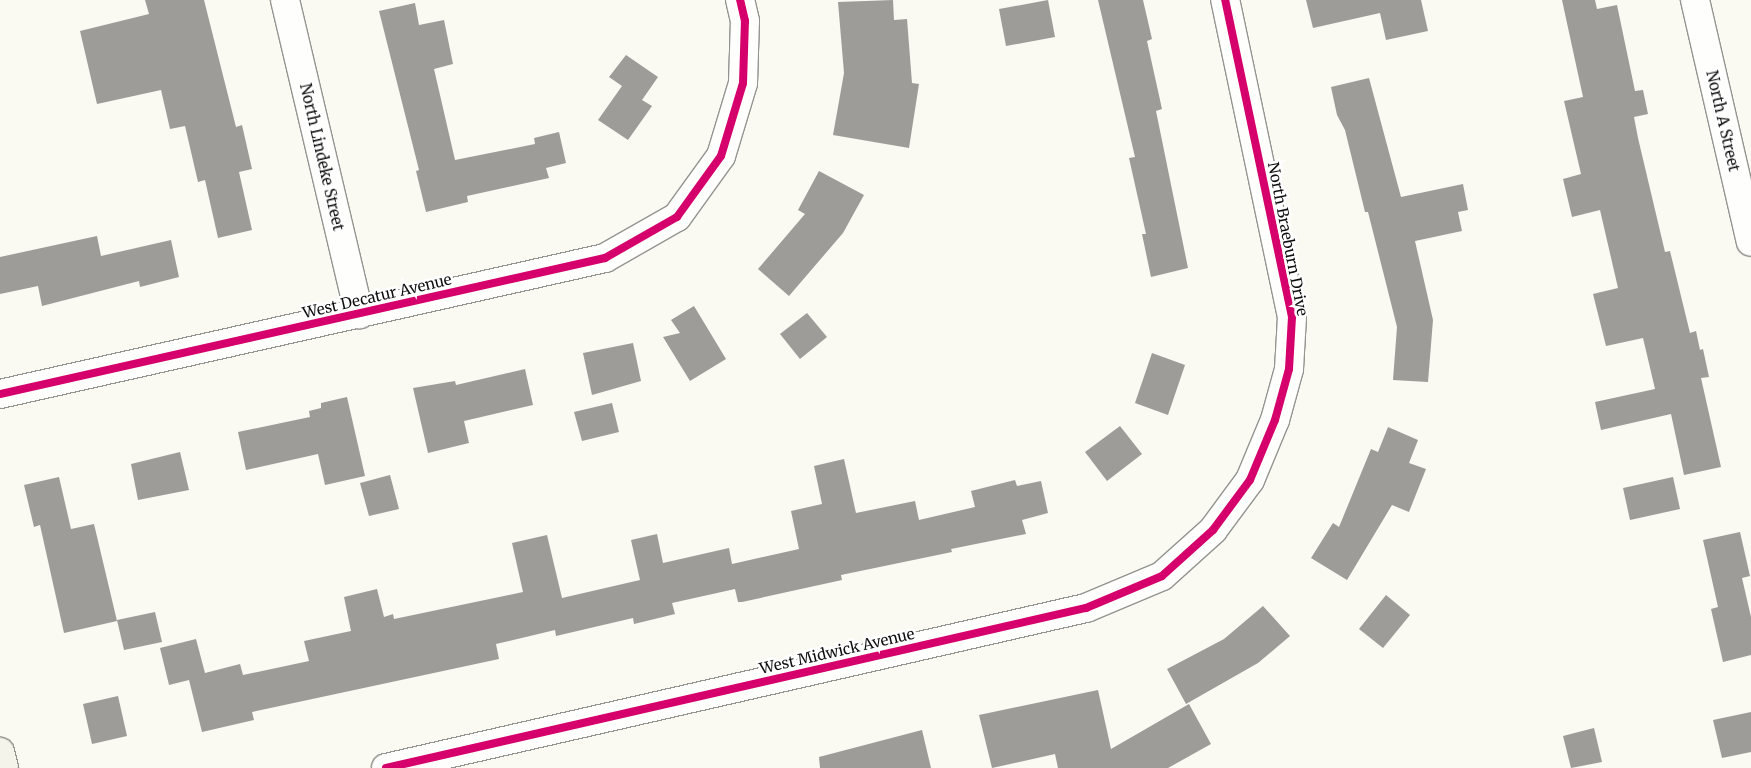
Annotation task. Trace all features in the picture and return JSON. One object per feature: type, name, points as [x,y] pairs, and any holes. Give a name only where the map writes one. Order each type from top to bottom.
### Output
[{"type":"main road","points":[[0,752],[4,768]]},
{"type":"street","name":"North Lindeke Street","points":[[285,0],[359,314]]},
{"type":"street","name":"West Decatur Avenue","points":[[0,394],[605,258],[677,218],[721,156],[743,83],[745,21],[740,0]]},
{"type":"street","name":"North Braeburn Drive","points":[[1224,0],[1292,317],[1289,369],[1275,420],[1250,480]]},
{"type":"street","name":"North A Street","points":[[1695,0],[1751,242]]},
{"type":"street","name":"West Midwick Avenue","points":[[386,768],[1086,608],[1162,576],[1213,530],[1250,480]]},
{"type":"building","points":[[145,0],[204,0],[236,127],[242,125],[252,169],[239,172],[252,230],[218,238],[205,180],[198,182],[185,126],[170,129],[161,90],[97,104],[80,31],[149,14]]},
{"type":"building","points":[[893,0],[894,20],[907,19],[912,83],[919,84],[909,148],[833,135],[844,73],[838,2]]},
{"type":"building","points":[[1048,0],[1055,37],[1006,46],[999,9]]},
{"type":"building","points":[[1098,0],[1143,0],[1152,39],[1147,41],[1162,109],[1156,111],[1188,268],[1151,277],[1142,234],[1146,234],[1129,158],[1135,157]]},
{"type":"building","points":[[1306,0],[1421,0],[1428,31],[1386,40],[1380,13],[1313,28]]},
{"type":"building","points":[[1562,0],[1595,0],[1597,9],[1617,5],[1635,91],[1643,90],[1648,114],[1634,117],[1638,138],[1665,252],[1670,251],[1690,333],[1696,331],[1700,350],[1703,349],[1709,377],[1701,378],[1721,467],[1684,475],[1671,414],[1601,430],[1595,402],[1655,389],[1643,338],[1606,346],[1593,294],[1618,288],[1600,210],[1572,217],[1563,179],[1581,174],[1564,101],[1583,97]]},
{"type":"building","points":[[415,3],[419,25],[444,20],[453,64],[434,69],[455,160],[535,144],[534,138],[559,132],[566,163],[546,168],[549,178],[467,196],[468,202],[426,212],[416,171],[419,170],[379,11]]},
{"type":"building","points":[[626,55],[658,77],[642,100],[652,106],[628,140],[598,120],[622,86],[609,77]]},
{"type":"building","points":[[1369,78],[1401,197],[1463,184],[1468,210],[1458,212],[1462,231],[1415,241],[1433,320],[1428,382],[1393,380],[1397,327],[1368,212],[1365,212],[1345,130],[1337,115],[1331,87]]},
{"type":"building","points":[[819,171],[864,195],[843,233],[789,296],[758,269],[805,214],[798,210]]},
{"type":"building","points":[[97,236],[101,256],[171,240],[179,277],[140,287],[139,281],[42,306],[38,286],[0,294],[0,257]]},
{"type":"building","points":[[694,306],[726,359],[690,381],[663,337],[680,333],[671,320]]},
{"type":"building","points":[[807,313],[827,337],[800,359],[780,334]]},
{"type":"building","points":[[633,343],[641,381],[592,395],[583,353]]},
{"type":"building","points":[[1152,353],[1185,365],[1168,415],[1135,403]]},
{"type":"building","points":[[525,369],[533,405],[464,421],[469,443],[428,453],[413,388],[455,381],[456,385]]},
{"type":"building","points":[[347,397],[365,476],[325,485],[318,454],[246,470],[238,432],[310,417],[309,411],[321,408],[321,403]]},
{"type":"building","points":[[612,403],[619,432],[582,441],[574,412]]},
{"type":"building","points":[[1120,426],[1142,454],[1107,481],[1085,452]]},
{"type":"building","points":[[1388,427],[1418,440],[1409,463],[1426,469],[1409,512],[1392,505],[1347,580],[1311,558],[1333,523],[1339,527],[1371,449],[1378,452]]},
{"type":"building","points":[[180,452],[189,490],[138,500],[131,464]]},
{"type":"building","points":[[844,459],[856,513],[915,501],[919,520],[975,507],[971,491],[1015,480],[1017,486],[1041,481],[1048,513],[1022,520],[1026,534],[951,549],[952,552],[841,575],[842,580],[742,602],[738,602],[735,589],[672,603],[675,614],[634,624],[633,618],[556,636],[555,630],[496,644],[499,659],[252,712],[254,720],[202,732],[189,680],[169,685],[160,648],[196,639],[205,673],[240,664],[243,675],[309,661],[304,641],[351,631],[344,597],[377,589],[384,617],[393,614],[394,619],[523,592],[512,543],[547,535],[562,598],[640,580],[631,540],[657,534],[663,563],[729,548],[732,564],[799,549],[791,511],[822,504],[814,466]]},
{"type":"building","points":[[390,475],[399,509],[369,516],[360,483]]},
{"type":"building","points":[[59,477],[71,529],[94,524],[117,621],[64,633],[40,525],[34,527],[24,485]]},
{"type":"building","points":[[1673,477],[1680,509],[1630,520],[1623,488]]},
{"type":"building","points":[[1740,532],[1750,576],[1742,578],[1751,617],[1751,655],[1723,662],[1711,609],[1718,607],[1703,540]]},
{"type":"building","points":[[1386,595],[1410,615],[1383,648],[1359,629]]},
{"type":"building","points":[[1263,606],[1290,636],[1258,663],[1186,704],[1167,669],[1224,639]]},
{"type":"building","points":[[155,612],[162,642],[124,650],[117,620]]},
{"type":"building","points":[[1098,690],[1111,749],[1189,704],[1211,744],[1168,768],[1058,768],[1055,754],[992,768],[979,715]]},
{"type":"building","points":[[118,696],[127,736],[92,744],[83,704]]},
{"type":"building","points":[[1751,712],[1751,752],[1722,758],[1713,720]]},
{"type":"building","points":[[1594,728],[1602,762],[1571,768],[1563,736]]},
{"type":"building","points":[[922,730],[931,768],[820,768],[819,757]]},
{"type":"cycle path","points":[[0,394],[605,258],[677,217],[721,156],[743,83],[745,21],[740,0]]},
{"type":"cycle path","points":[[386,768],[1086,608],[1162,576],[1213,530],[1250,480],[1275,420],[1289,369],[1292,317],[1225,0]]}]
